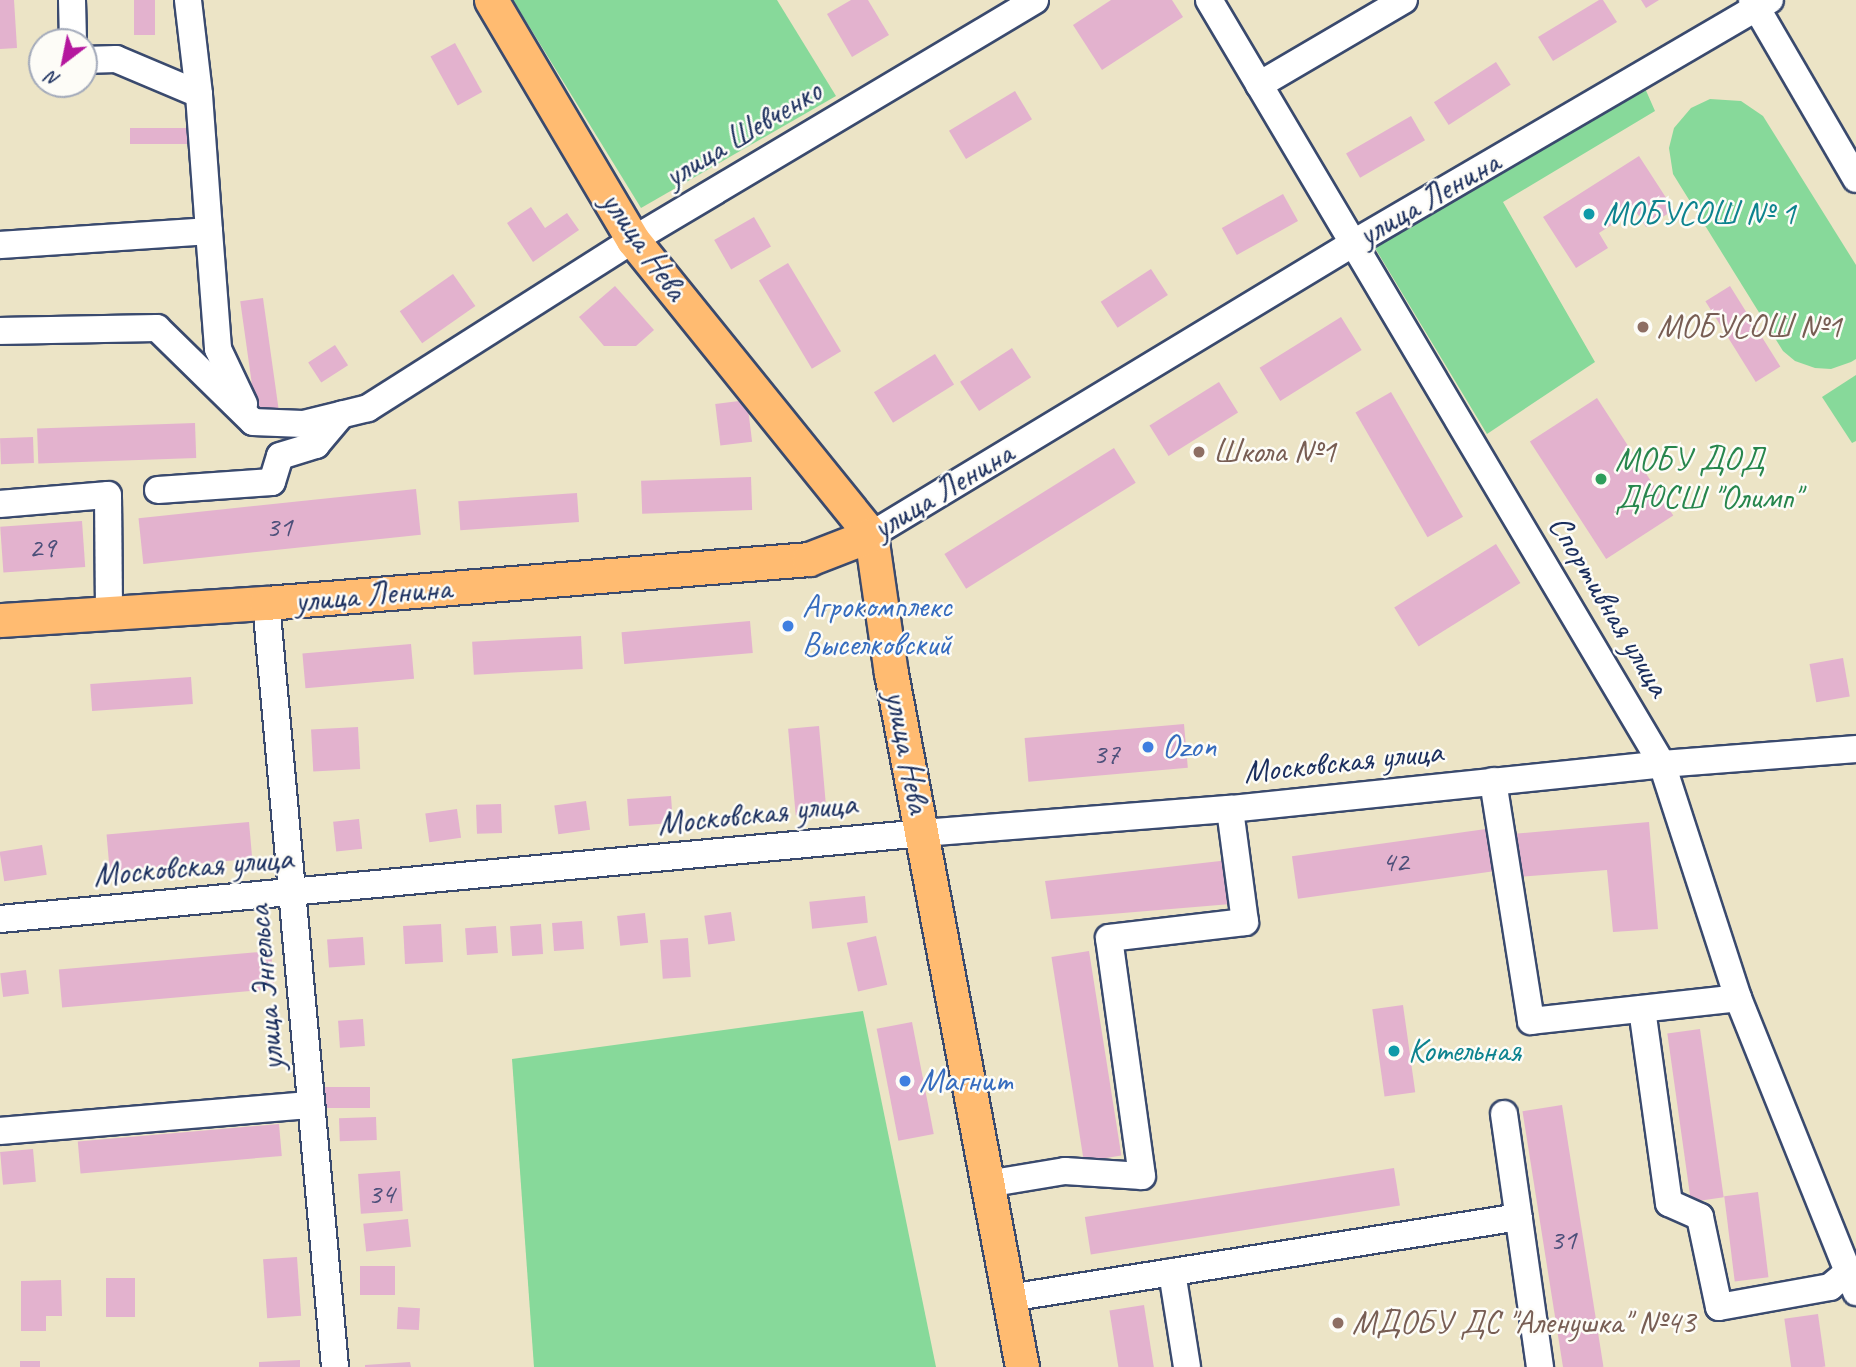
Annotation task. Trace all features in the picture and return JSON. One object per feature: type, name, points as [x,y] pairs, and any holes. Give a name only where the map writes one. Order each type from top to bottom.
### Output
[{"type":"main road","name":"улица Нева","points":[[491,0],[633,240],[871,535],[891,673],[1022,1367]]},
{"type":"main road","name":"улица Ленина","points":[[0,620],[266,603],[809,559],[871,535]]},
{"type":"street","points":[[72,0],[73,28]]},
{"type":"street","points":[[188,0],[200,94],[218,349],[253,422]]},
{"type":"street","name":"улица Шевченко","points":[[253,422],[303,424],[368,408],[633,240],[1035,0]]},
{"type":"street","name":"Спортивная улица","points":[[1209,0],[1662,764],[1738,998],[1852,1282]]},
{"type":"street","points":[[1259,86],[1404,0]]},
{"type":"street","points":[[1759,3],[1856,179]]},
{"type":"street","name":"улица Ленина","points":[[871,535],[1352,244],[1759,3]]},
{"type":"street","points":[[98,60],[116,60],[200,94]]},
{"type":"street","points":[[0,245],[209,230]]},
{"type":"street","points":[[0,331],[157,328],[253,422]]},
{"type":"street","points":[[158,490],[272,482],[281,456],[316,445],[342,414]]},
{"type":"street","points":[[0,504],[108,495],[109,613]]},
{"type":"street","name":"улица Энгельса","points":[[266,603],[335,1367]]},
{"type":"street","name":"Московская улица","points":[[0,919],[293,894],[923,833],[1230,809],[1662,764],[1856,749]]},
{"type":"street","points":[[1493,781],[1531,1021],[1738,998]]},
{"type":"street","points":[[987,1184],[1065,1171],[1142,1176],[1109,938],[1245,922],[1230,809]]},
{"type":"street","points":[[1642,1009],[1669,1203],[1700,1217],[1719,1307],[1852,1282]]},
{"type":"street","points":[[0,1131],[311,1105]]},
{"type":"street","points":[[1504,1114],[1540,1367]]},
{"type":"street","points":[[1009,1298],[1518,1217]]},
{"type":"street","points":[[1172,1272],[1187,1367]]},
{"type":"green space","points":[[513,0],[777,0],[836,96],[641,208]]},
{"type":"green space","points":[[1644,86],[1655,111],[1503,202],[1595,362],[1487,434],[1375,248],[1488,176]]},
{"type":"green space","points":[[1710,99],[1741,101],[1763,116],[1856,265],[1856,359],[1851,362],[1831,369],[1815,368],[1795,361],[1783,351],[1673,174],[1669,148],[1674,128],[1691,108]]},
{"type":"green space","points":[[1856,375],[1856,441],[1852,443],[1822,397]]},
{"type":"green space","points":[[863,1011],[936,1367],[534,1367],[512,1059]]},
{"type":"building","points":[[0,0],[14,0],[17,48],[0,49]]},
{"type":"building","points":[[134,0],[155,0],[155,35],[134,35]]},
{"type":"building","points":[[851,0],[868,0],[889,35],[852,57],[827,14]]},
{"type":"building","points":[[1111,0],[1172,0],[1183,17],[1102,70],[1073,25]]},
{"type":"building","points":[[1603,0],[1617,22],[1553,61],[1538,37]]},
{"type":"building","points":[[1641,0],[1659,0],[1646,8]]},
{"type":"building","points":[[455,43],[482,92],[458,106],[431,57]]},
{"type":"building","points":[[1496,62],[1511,85],[1449,125],[1434,102]]},
{"type":"building","points":[[1015,91],[1032,119],[966,159],[949,131]]},
{"type":"building","points":[[1411,116],[1425,140],[1360,178],[1346,154]]},
{"type":"building","points":[[130,128],[188,128],[188,144],[130,144]]},
{"type":"building","name":"МОБУСОШ № 1","points":[[1639,156],[1674,210],[1646,227],[1635,210],[1599,233],[1608,248],[1576,268],[1543,217]]},
{"type":"building","points":[[1283,194],[1298,221],[1237,255],[1222,228]]},
{"type":"building","points":[[531,207],[545,228],[567,213],[579,230],[533,262],[507,223]]},
{"type":"building","points":[[754,217],[771,246],[731,269],[714,240]]},
{"type":"building","points":[[788,263],[841,351],[812,369],[759,281]]},
{"type":"building","points":[[1151,269],[1168,295],[1118,328],[1101,302]]},
{"type":"building","points":[[453,274],[475,306],[422,343],[400,311]]},
{"type":"building","points":[[615,286],[654,330],[636,346],[604,346],[579,317]]},
{"type":"building","points":[[1730,286],[1780,367],[1756,382],[1705,301]]},
{"type":"building","points":[[263,298],[279,410],[256,413],[240,301]]},
{"type":"building","points":[[1341,317],[1362,350],[1280,401],[1260,368]]},
{"type":"building","points":[[335,345],[348,365],[321,383],[308,362]]},
{"type":"building","points":[[1012,348],[1031,377],[979,411],[960,382]]},
{"type":"building","points":[[935,354],[954,385],[893,423],[874,392]]},
{"type":"building","points":[[1219,382],[1238,413],[1169,456],[1149,425]]},
{"type":"building","points":[[1391,392],[1463,517],[1427,537],[1355,412]]},
{"type":"building","name":"МОБУ ДОД ДЮСШ \"Олимп\"","points":[[1597,398],[1673,515],[1606,559],[1530,442]]},
{"type":"building","points":[[747,400],[752,442],[720,446],[715,404]]},
{"type":"building","points":[[195,423],[196,458],[38,463],[37,429]]},
{"type":"building","points":[[33,437],[34,463],[1,464],[0,438]]},
{"type":"building","points":[[1114,448],[1136,483],[966,589],[944,554]]},
{"type":"building","points":[[751,477],[752,510],[642,514],[641,481]]},
{"type":"building","points":[[416,489],[421,535],[143,564],[139,518]]},
{"type":"building","points":[[577,493],[579,522],[460,530],[458,501]]},
{"type":"building","points":[[82,521],[85,567],[3,573],[0,527]]},
{"type":"building","points":[[1496,544],[1520,583],[1419,647],[1394,608]]},
{"type":"building","points":[[750,621],[753,653],[624,664],[621,632]]},
{"type":"building","points":[[581,636],[583,669],[474,675],[472,642]]},
{"type":"building","points":[[411,644],[414,679],[305,688],[302,653]]},
{"type":"building","points":[[1843,658],[1850,696],[1816,702],[1810,664]]},
{"type":"building","points":[[191,677],[193,704],[92,711],[90,684]]},
{"type":"building","points":[[1184,724],[1188,768],[1028,782],[1025,738]]},
{"type":"building","points":[[819,726],[827,813],[796,815],[788,729]]},
{"type":"building","points":[[358,727],[360,769],[313,771],[311,729]]},
{"type":"building","points":[[671,796],[673,823],[629,826],[627,799]]},
{"type":"building","points":[[586,801],[590,830],[558,834],[554,805]]},
{"type":"building","points":[[501,804],[502,833],[477,834],[476,805]]},
{"type":"building","points":[[457,809],[461,838],[429,842],[425,813]]},
{"type":"building","points":[[359,819],[362,849],[336,852],[333,822]]},
{"type":"building","points":[[249,822],[252,859],[110,871],[107,834]]},
{"type":"building","points":[[1649,822],[1658,929],[1613,932],[1607,870],[1516,877],[1512,834]]},
{"type":"building","points":[[1493,828],[1499,871],[1298,899],[1292,856]]},
{"type":"building","points":[[42,845],[47,875],[4,881],[0,852]]},
{"type":"building","points":[[1229,860],[1231,904],[1051,919],[1045,881]]},
{"type":"building","points":[[865,896],[868,923],[812,929],[809,902]]},
{"type":"building","points":[[731,912],[735,941],[708,944],[704,916]]},
{"type":"building","points":[[645,913],[648,943],[620,946],[617,916]]},
{"type":"building","points":[[582,921],[584,949],[554,951],[552,923]]},
{"type":"building","points":[[441,924],[443,962],[405,964],[403,926]]},
{"type":"building","points":[[541,924],[543,954],[512,956],[510,926]]},
{"type":"building","points":[[496,926],[498,953],[467,955],[465,928]]},
{"type":"building","points":[[876,936],[887,985],[858,991],[847,943]]},
{"type":"building","points":[[363,937],[365,965],[329,967],[327,940]]},
{"type":"building","points":[[688,938],[691,977],[663,979],[660,940]]},
{"type":"building","points":[[271,951],[274,989],[62,1007],[59,970]]},
{"type":"building","points":[[1089,951],[1121,1155],[1084,1161],[1051,957]]},
{"type":"building","points":[[26,970],[29,994],[3,997],[0,973]]},
{"type":"building","name":"Котельная","points":[[1403,1005],[1415,1092],[1385,1096],[1372,1009]]},
{"type":"building","points":[[363,1019],[365,1046],[340,1048],[338,1021]]},
{"type":"building","name":"Магнит","points":[[912,1022],[934,1134],[898,1141],[877,1029]]},
{"type":"building","points":[[1700,1029],[1724,1197],[1691,1202],[1667,1034]]},
{"type":"building","points":[[323,1087],[370,1087],[370,1108],[323,1108]]},
{"type":"building","points":[[1562,1105],[1603,1367],[1563,1367],[1522,1111]]},
{"type":"building","points":[[376,1117],[377,1140],[340,1141],[339,1118]]},
{"type":"building","points":[[279,1124],[282,1156],[81,1173],[78,1142]]},
{"type":"building","points":[[33,1149],[36,1182],[3,1185],[0,1152]]},
{"type":"building","points":[[1394,1168],[1400,1206],[1091,1254],[1085,1217]]},
{"type":"building","points":[[400,1171],[403,1211],[361,1214],[358,1174]]},
{"type":"building","points":[[1758,1192],[1768,1277],[1735,1282],[1724,1196]]},
{"type":"building","points":[[408,1219],[411,1247],[366,1252],[363,1224]]},
{"type":"building","points":[[297,1257],[301,1316],[267,1318],[263,1259]]},
{"type":"building","points":[[360,1266],[395,1266],[395,1295],[360,1295]]},
{"type":"building","points":[[106,1278],[135,1278],[135,1317],[106,1317]]},
{"type":"building","points":[[61,1280],[62,1316],[46,1316],[46,1331],[21,1331],[21,1281]]},
{"type":"building","points":[[1144,1305],[1154,1367],[1118,1367],[1109,1310]]},
{"type":"building","points":[[398,1307],[420,1308],[419,1330],[397,1329]]},
{"type":"building","points":[[1818,1314],[1825,1366],[1791,1367],[1784,1319]]},
{"type":"building","points":[[300,1360],[300,1367],[259,1367],[259,1362]]},
{"type":"building","points":[[20,1361],[40,1361],[40,1367],[20,1367]]},
{"type":"building","points":[[410,1362],[411,1367],[365,1367],[365,1365]]},
{"type":"place","name":"МОБУСОШ № 1","points":[[1589,214]]},
{"type":"place","name":"МОБУСОШ №1","points":[[1643,327]]},
{"type":"place","name":"Школа №1","points":[[1199,452]]},
{"type":"place","name":"МОБУ ДОД ДЮСШ \"Олимп\"","points":[[1601,479]]},
{"type":"place","name":"Агрокомплекс Выселковский","points":[[788,626]]},
{"type":"place","name":"Ozon","points":[[1148,747]]},
{"type":"place","name":"Котельная","points":[[1394,1051]]},
{"type":"place","name":"Магнит","points":[[905,1081]]},
{"type":"place","name":"МДОБУ ДС \"Аленушка\" №43","points":[[1338,1323]]}]
